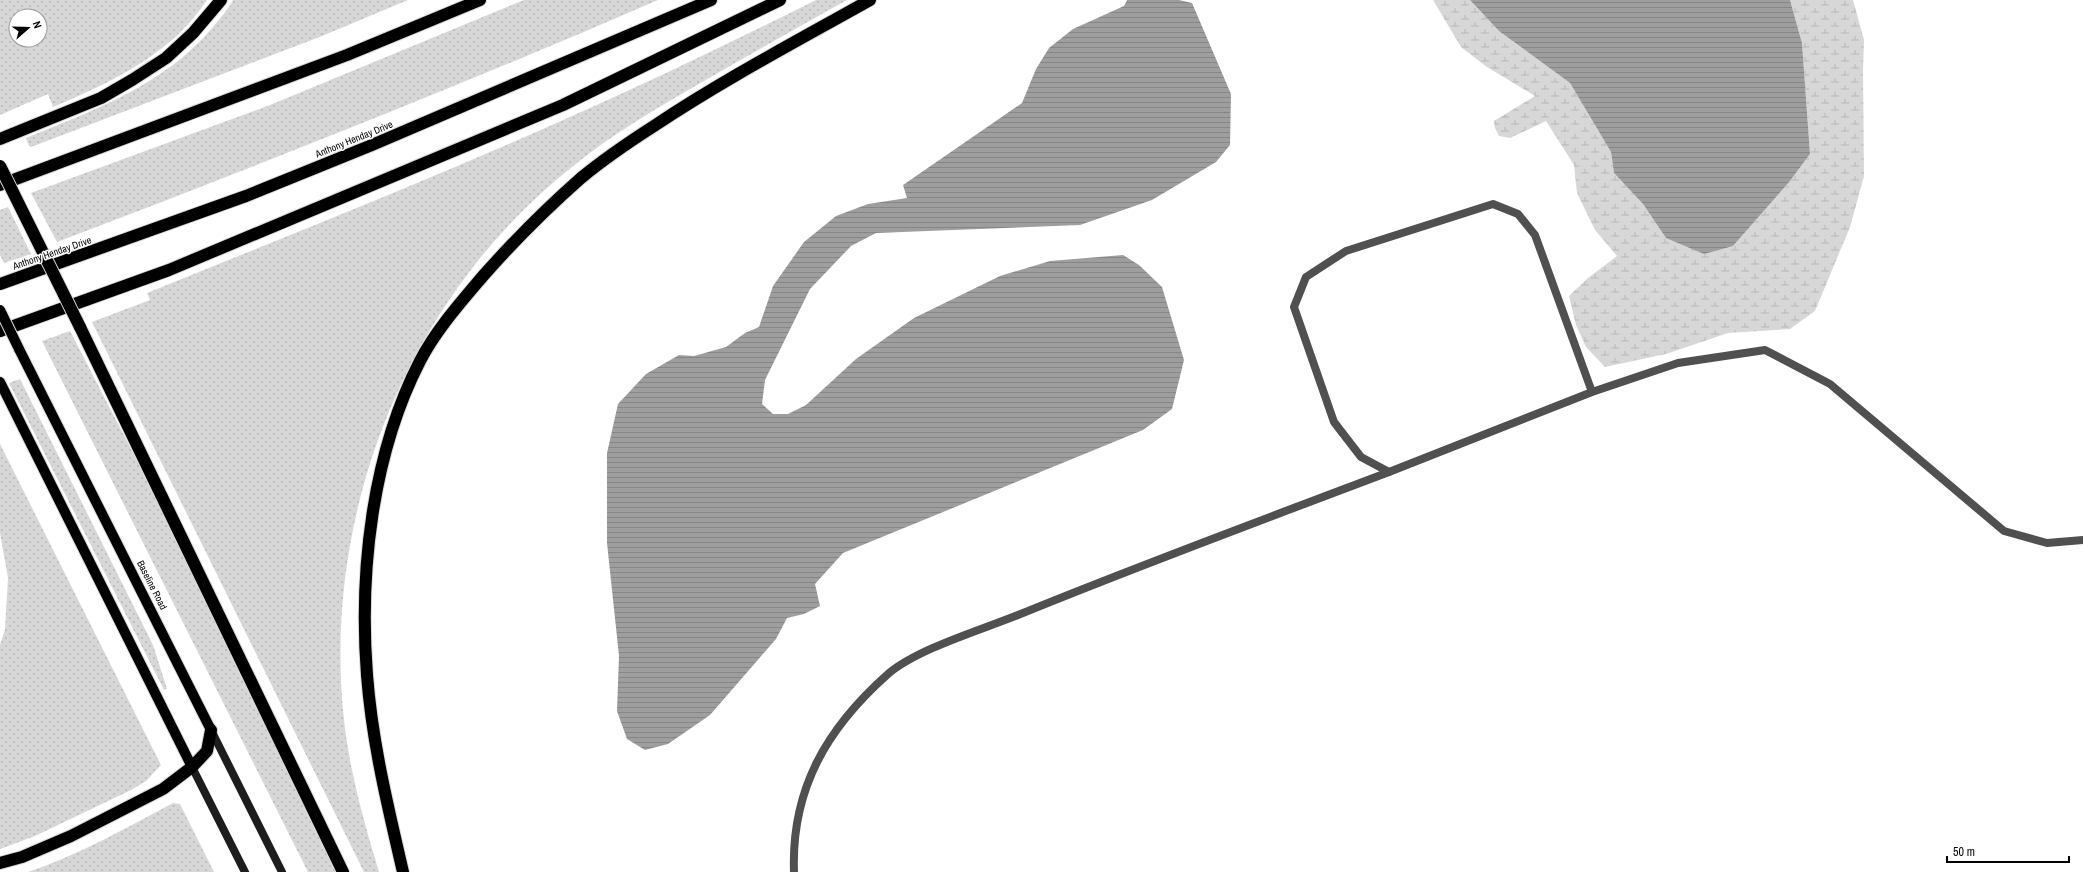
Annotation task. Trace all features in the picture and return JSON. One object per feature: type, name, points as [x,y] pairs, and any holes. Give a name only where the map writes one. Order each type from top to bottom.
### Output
[{"type":"highway","points":[[0,139],[100,98],[132,80],[166,58],[193,33],[221,0]]},
{"type":"highway","points":[[0,186],[347,55],[480,0]]},
{"type":"highway","name":"Anthony Henday Drive","points":[[0,284],[246,196],[379,142],[711,0]]},
{"type":"highway","points":[[0,331],[169,270],[563,105],[780,0]]},
{"type":"highway","points":[[403,872],[374,735],[367,674],[365,607],[370,540],[381,468],[398,408],[421,358],[455,309],[498,260],[583,177],[634,139],[708,90],[870,0]]},
{"type":"highway","points":[[0,166],[80,327],[344,872]]},
{"type":"highway","points":[[0,863],[22,857],[71,836],[164,789],[192,766],[207,751],[211,730]]},
{"type":"main road","name":"Baseline Road","points":[[0,310],[282,872]]},
{"type":"main road","points":[[0,382],[244,872]]},
{"type":"lane","points":[[1389,472],[1361,457],[1334,422],[1294,307],[1306,277],[1346,251],[1493,204],[1518,214],[1536,235],[1592,392]]},
{"type":"lane","points":[[794,872],[795,837],[802,801],[817,759],[847,714],[890,673],[918,655],[1592,392],[1678,363],[1765,350],[1830,384],[2004,531],[2047,543],[2083,540]]},
{"type":"green space","points":[[0,0],[207,0],[193,19],[176,36],[158,51],[118,77],[53,107],[48,94],[0,115]]},
{"type":"green space","points":[[233,0],[408,0],[322,36],[31,147],[29,146],[26,138],[103,106],[127,94],[173,65],[194,47],[213,27]]},
{"type":"green space","points":[[524,0],[658,0],[584,32],[359,124],[57,242],[31,193],[270,105]]},
{"type":"green space","points":[[816,0],[847,0],[734,63],[651,112],[620,131],[577,163],[519,215],[468,273],[425,338],[391,407],[365,480],[348,555],[341,632],[345,731],[352,772],[379,872],[364,872],[92,322],[150,300],[147,293],[510,144],[689,62]]},
{"type":"green space","points":[[1433,0],[1470,0],[1499,31],[1570,83],[1611,152],[1614,173],[1643,204],[1666,238],[1733,246],[1790,181],[1810,154],[1802,43],[1790,0],[1853,0],[1864,40],[1864,176],[1850,227],[1815,311],[1790,329],[1728,333],[1666,354],[1605,367],[1586,347],[1576,325],[1569,296],[1588,278],[1617,256],[1595,230],[1577,193],[1574,165],[1546,121],[1510,138],[1499,136],[1495,128],[1494,121],[1535,96],[1487,67],[1461,47]]},
{"type":"green space","points":[[8,207],[31,254],[4,263],[0,255],[0,210]]},
{"type":"green space","points":[[70,331],[191,565],[341,872],[308,872],[42,341]]},
{"type":"green space","points":[[20,379],[153,645],[167,689],[164,690],[9,383]]},
{"type":"green space","points":[[0,444],[161,765],[146,781],[131,790],[35,836],[0,849],[0,645],[5,629],[8,578],[0,533]]},
{"type":"green space","points":[[173,803],[180,804],[214,872],[28,872],[66,858]]},
{"type":"shaded area","points":[[1127,0],[1179,0],[1192,3],[1231,94],[1230,145],[1216,162],[1152,200],[1080,225],[876,233],[851,246],[810,289],[765,380],[762,404],[773,414],[788,414],[806,405],[856,359],[914,318],[1000,276],[1050,261],[1123,255],[1139,265],[1162,287],[1184,360],[1172,409],[1143,430],[843,553],[815,584],[820,606],[804,614],[787,618],[776,639],[710,715],[668,744],[645,750],[627,739],[617,711],[619,656],[607,543],[607,453],[618,404],[646,374],[679,355],[694,356],[726,347],[745,333],[759,327],[773,286],[804,242],[836,216],[868,204],[907,198],[903,185],[1022,103],[1036,69],[1049,48],[1073,29],[1124,6]]},
{"type":"shaded area","points":[[1470,0],[1790,0],[1802,43],[1810,154],[1790,181],[1733,246],[1704,254],[1666,238],[1643,204],[1614,173],[1611,152],[1570,83],[1499,31]]}]
